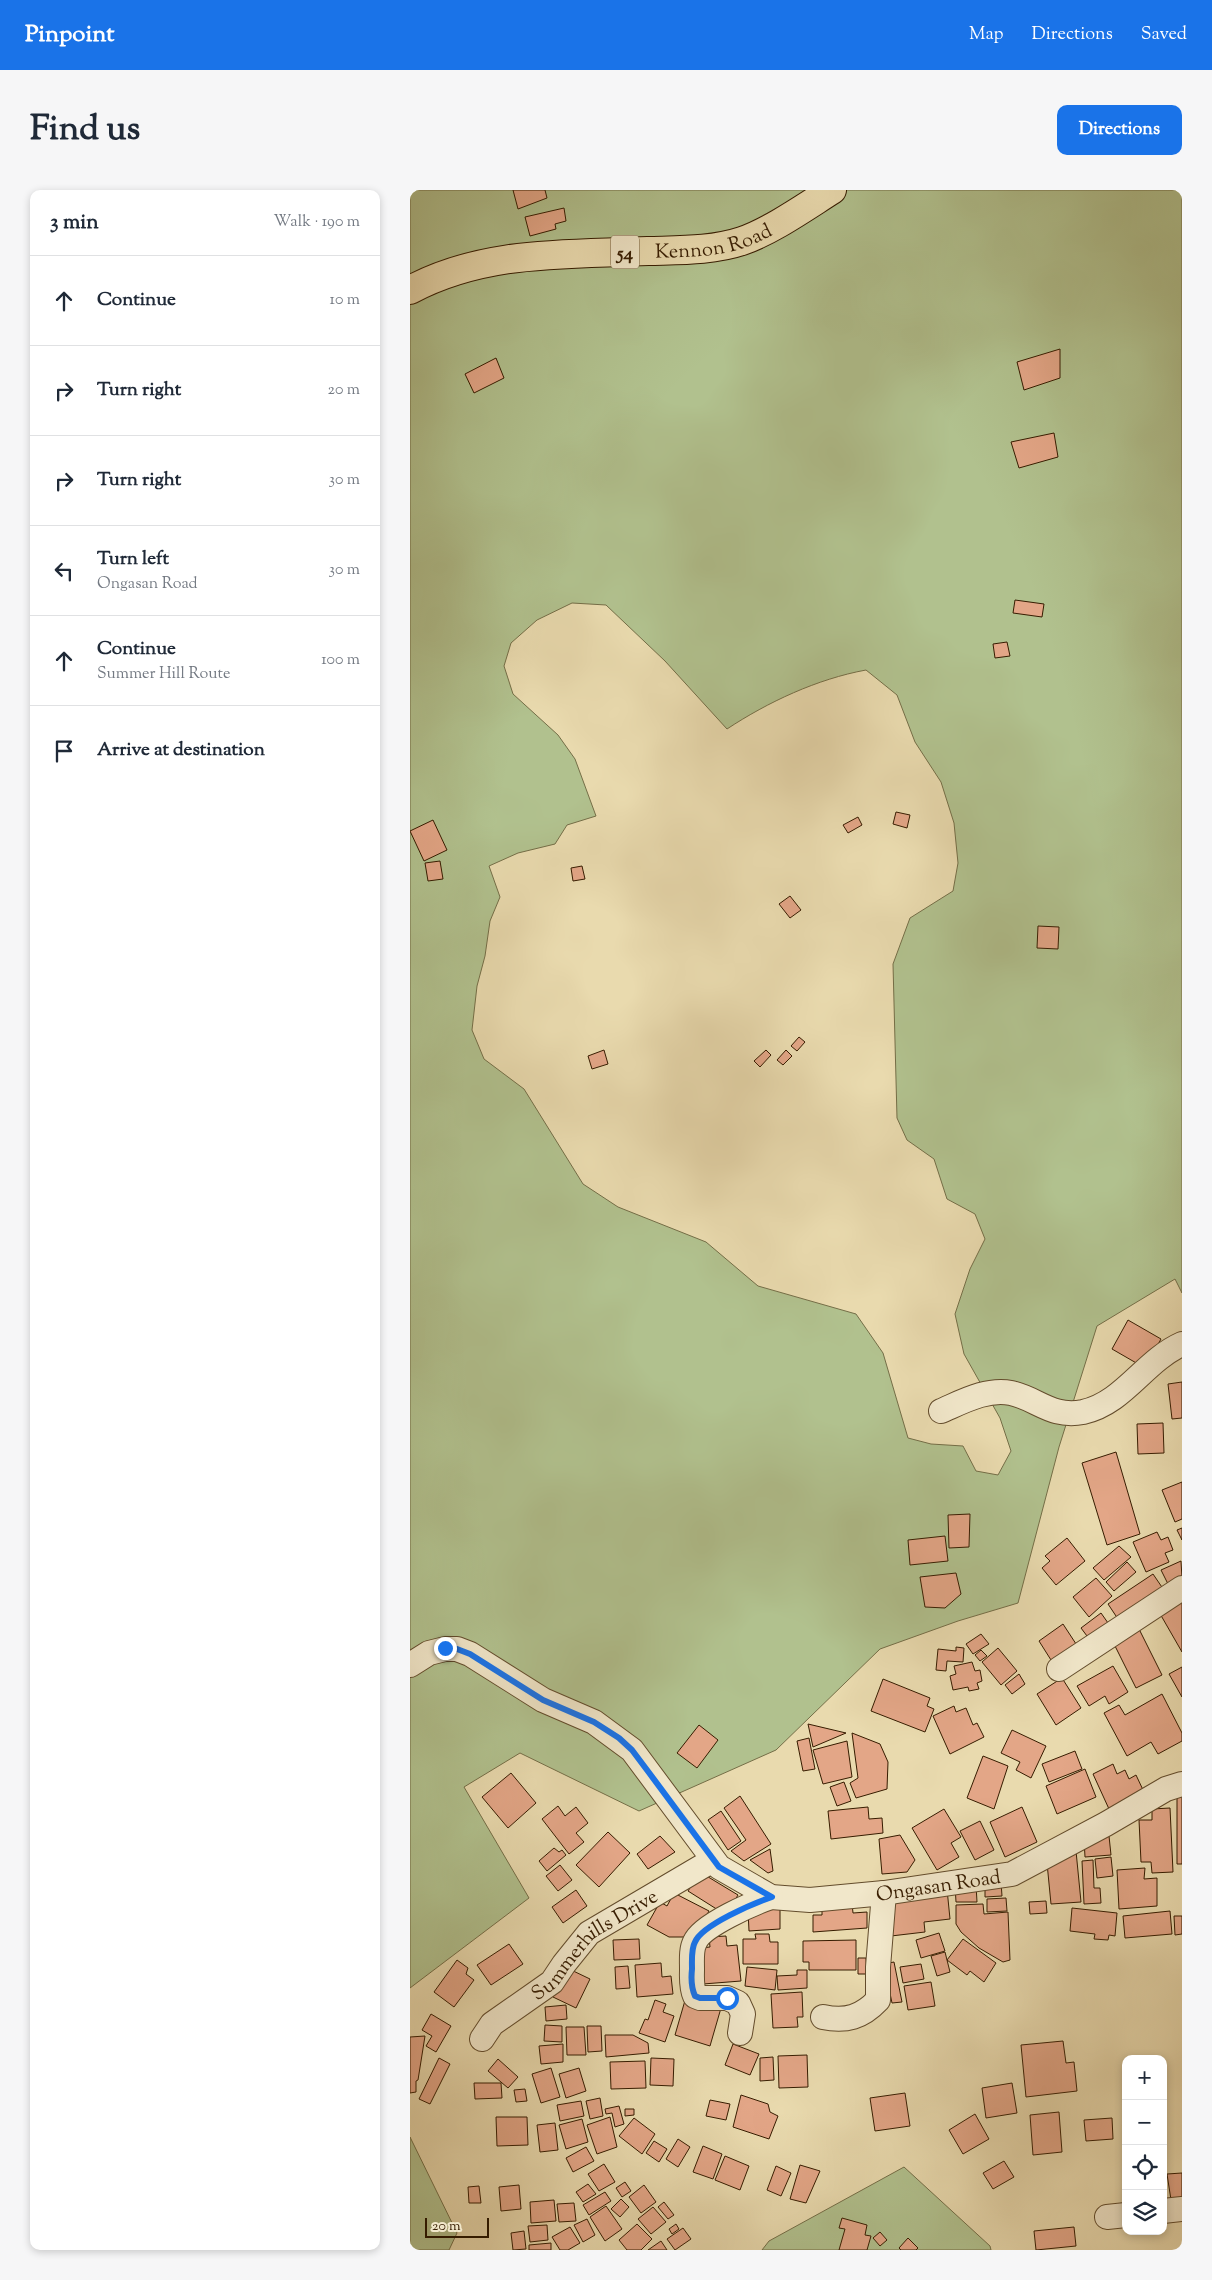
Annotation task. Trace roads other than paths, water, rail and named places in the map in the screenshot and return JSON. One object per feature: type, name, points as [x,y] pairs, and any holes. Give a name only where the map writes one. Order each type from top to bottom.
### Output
[{"type":"highway","name":"Kennon Road","points":[[410,290],[444,273],[488,261],[541,256],[714,247],[743,240],[788,217],[832,190]]},
{"type":"street","points":[[941,1411],[978,1396],[996,1393],[1010,1393],[1062,1414],[1093,1409],[1111,1402],[1168,1352],[1182,1344]]},
{"type":"street","points":[[1059,1669],[1182,1588]]},
{"type":"street","name":"Ongasan Road","points":[[410,1665],[429,1653],[445,1648],[457,1649],[470,1654],[543,1700],[594,1722],[632,1750],[719,1867],[772,1897],[810,1900],[884,1892],[1012,1874],[1106,1824],[1166,1789],[1182,1784]]},
{"type":"street","name":"Summerhills Drive","points":[[482,2039],[492,2024],[552,1982],[564,1964],[590,1933],[713,1860]]},
{"type":"street","points":[[823,2017],[847,2020],[869,2010],[878,2000],[878,1967],[884,1892]]},
{"type":"street","points":[[740,2033],[743,2014],[738,2003],[727,1998],[700,1998],[695,1996],[692,1978],[694,1942],[718,1921],[748,1905],[772,1897]]},
{"type":"street","points":[[1167,2211],[1182,2209]]}]
